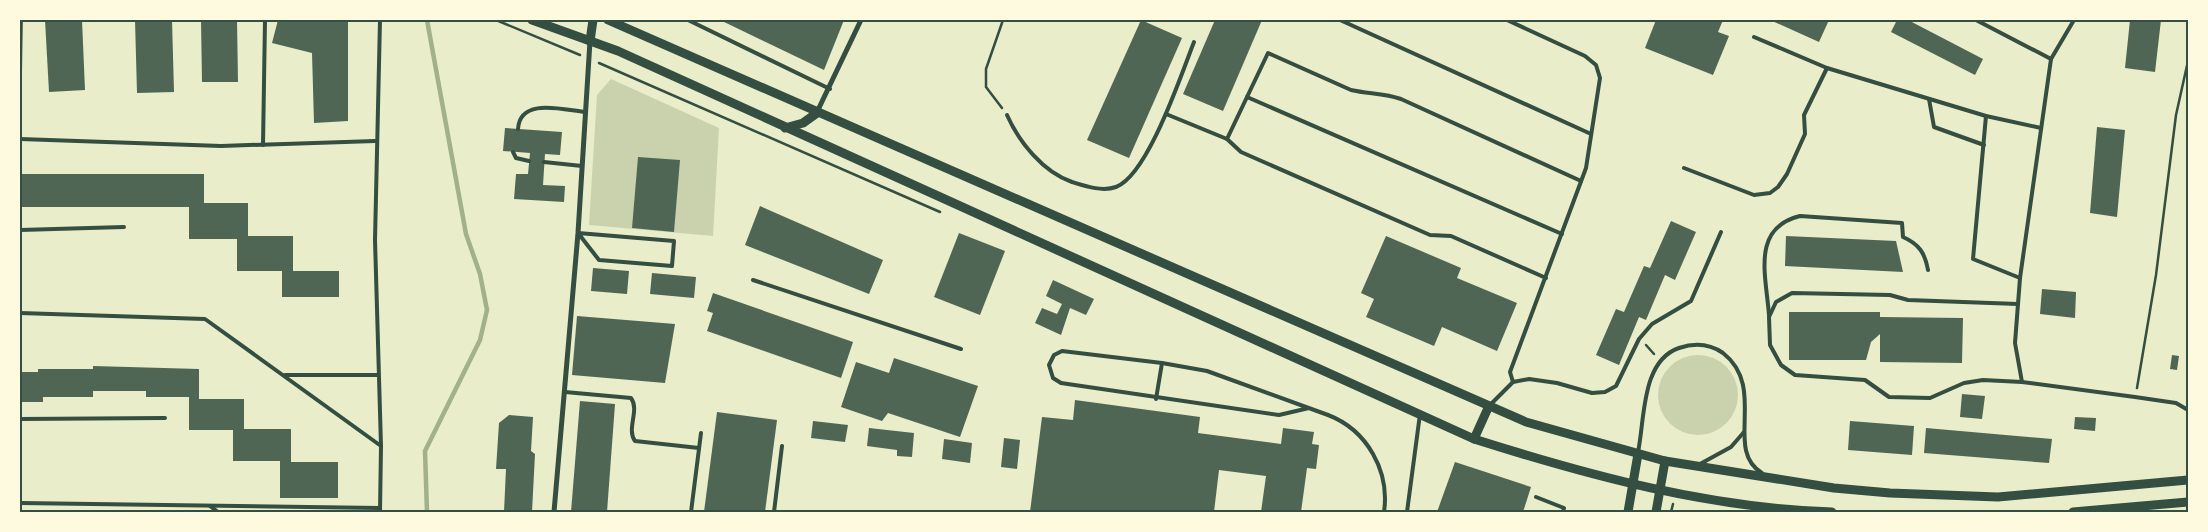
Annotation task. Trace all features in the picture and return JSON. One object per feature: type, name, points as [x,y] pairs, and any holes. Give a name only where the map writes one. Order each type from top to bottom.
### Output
[{"type":"street","points":[[532,20],[590,41],[1474,439],[1660,491],[1716,502],[1832,512]]},
{"type":"street","points":[[554,512],[578,233],[590,41],[593,20]]},
{"type":"street","points":[[608,20],[669,45],[817,113],[1488,408],[1526,422],[1665,461],[1834,488],[1890,493],[1998,497],[2188,480]]},
{"type":"street","points":[[785,128],[803,123],[817,113],[830,89],[860,20]]},
{"type":"street","points":[[1474,439],[1488,408]]},
{"type":"street","points":[[1628,512],[1638,454]]},
{"type":"street","points":[[1656,512],[1665,461]]},
{"type":"street","points":[[2073,512],[2188,502]]},
{"type":"lane","points":[[263,145],[266,20]]},
{"type":"lane","points":[[20,503],[380,510],[381,446],[375,249],[380,20]]},
{"type":"lane","points":[[688,20],[830,89]]},
{"type":"lane","points":[[1340,20],[1591,134]]},
{"type":"lane","points":[[1507,20],[1585,56],[1596,66],[1600,78],[1586,168],[1510,372],[1513,382]]},
{"type":"lane","points":[[1976,20],[2051,59]]},
{"type":"lane","points":[[2022,382],[2014,343],[2020,278],[2041,128],[2051,59],[2074,20]]},
{"type":"lane","points":[[1754,37],[1827,68],[1986,116],[2041,128]]},
{"type":"lane","points":[[1007,115],[1014,131],[1038,159],[1061,178],[1092,188],[1115,188],[1127,181],[1139,167],[1166,114],[1194,42]]},
{"type":"lane","points":[[1227,138],[1268,52],[1352,90],[1364,93],[1383,93],[1401,99],[1581,181]]},
{"type":"lane","points":[[1684,168],[1754,195],[1770,193],[1778,187],[1787,174],[1805,134],[1804,114],[1827,68]]},
{"type":"lane","points":[[1247,97],[1562,234]]},
{"type":"lane","points":[[1929,98],[1934,127],[1984,145]]},
{"type":"lane","points":[[518,129],[518,120],[526,111],[540,107],[585,112]]},
{"type":"lane","points":[[1166,114],[1227,138],[1241,152],[1430,235],[1451,236],[1546,278]]},
{"type":"lane","points":[[1986,116],[1973,260],[2020,278]]},
{"type":"lane","points":[[20,139],[221,146],[376,141]]},
{"type":"lane","points":[[513,152],[516,158],[529,160]]},
{"type":"lane","points":[[544,162],[582,166]]},
{"type":"lane","points":[[1928,270],[1921,250],[1913,242],[1903,237],[1902,223],[1800,216],[1785,219],[1768,237],[1764,248],[1770,345],[1781,365],[1796,375],[1865,380],[1889,397],[1930,398],[1964,383],[1983,380],[2022,382],[2176,403],[2188,410]]},
{"type":"lane","points":[[20,230],[124,227]]},
{"type":"lane","points":[[1488,408],[1513,382],[1529,379],[1557,383],[1592,393],[1605,392],[1616,386],[1639,339],[1652,324],[1691,300],[1721,232]]},
{"type":"lane","points":[[578,233],[674,241],[672,266],[599,260],[578,233]]},
{"type":"lane","points":[[753,280],[961,349]]},
{"type":"lane","points":[[1769,317],[1776,302],[1792,292],[1890,295],[1908,300],[2018,304]]},
{"type":"lane","points":[[20,313],[206,319],[381,446]]},
{"type":"lane","points":[[1638,454],[1650,379],[1661,360],[1675,350],[1699,345],[1720,351],[1732,360],[1740,372],[1745,387],[1744,432],[1747,456],[1758,471],[1773,478]]},
{"type":"lane","points":[[1309,408],[1279,415],[1156,399],[1061,383],[1052,378],[1048,365],[1054,355],[1062,351],[1162,362],[1207,371],[1309,408],[1344,421],[1367,444],[1383,477],[1386,494],[1384,512]]},
{"type":"lane","points":[[1156,399],[1162,362]]},
{"type":"lane","points":[[284,375],[378,375]]},
{"type":"lane","points":[[565,392],[631,398],[634,403],[632,435],[635,440],[699,448]]},
{"type":"lane","points":[[1407,512],[1420,414]]},
{"type":"lane","points":[[20,419],[165,418]]},
{"type":"lane","points":[[692,512],[701,432]]},
{"type":"lane","points":[[1696,466],[1731,447],[1744,432]]},
{"type":"lane","points":[[774,512],[782,446]]},
{"type":"lane","points":[[1536,497],[1564,508],[1563,512]]},
{"type":"lane","points":[[210,506],[218,512]]},
{"type":"path","points":[[1003,20],[986,68],[986,87],[1007,115]]},
{"type":"path","points":[[2135,397],[2156,276],[2176,115],[2188,61]]},
{"type":"path","points":[[1639,339],[1661,360]]},
{"type":"green space","points":[[611,79],[719,128],[713,236],[589,225],[597,95]]},
{"type":"green space","points":[[1698,355],[1713,358],[1726,367],[1735,380],[1738,395],[1735,410],[1726,423],[1713,432],[1698,435],[1683,432],[1670,423],[1661,410],[1658,395],[1661,380],[1670,367],[1683,358]]},
{"type":"building","points":[[20,20],[23,20],[22,71],[20,71]]},
{"type":"building","points":[[45,20],[82,20],[85,90],[49,92]]},
{"type":"building","points":[[135,20],[172,20],[174,92],[137,93]]},
{"type":"building","points":[[201,20],[237,20],[238,82],[202,82]]},
{"type":"building","points":[[278,20],[348,20],[348,121],[314,123],[312,53],[272,43]]},
{"type":"building","points":[[720,20],[844,20],[824,70]]},
{"type":"building","points":[[1141,20],[1182,38],[1129,158],[1087,140]]},
{"type":"building","points":[[1215,20],[1262,20],[1223,111],[1183,94]]},
{"type":"building","points":[[1656,20],[1723,20],[1718,32],[1729,36],[1713,75],[1645,48]]},
{"type":"building","points":[[1770,20],[1829,20],[1819,42]]},
{"type":"building","points":[[1897,20],[1908,20],[1983,59],[1975,75],[1891,32]]},
{"type":"building","points":[[2130,20],[2161,20],[2155,72],[2125,68]]},
{"type":"building","points":[[2097,127],[2125,130],[2117,217],[2090,213]]},
{"type":"building","points":[[505,128],[562,132],[560,155],[545,154],[543,185],[565,186],[564,202],[514,199],[516,174],[528,174],[530,153],[503,151]]},
{"type":"building","points":[[638,157],[680,160],[674,232],[632,228]]},
{"type":"building","points":[[20,174],[204,174],[204,203],[248,203],[248,236],[293,236],[293,271],[339,271],[339,297],[282,297],[282,271],[237,271],[237,239],[189,239],[189,207],[20,207]]},
{"type":"building","points":[[760,206],[883,260],[869,294],[745,245]]},
{"type":"building","points":[[1671,221],[1696,232],[1675,280],[1665,275],[1646,320],[1639,317],[1619,365],[1596,355],[1616,309],[1624,312],[1644,266],[1650,268]]},
{"type":"building","points":[[959,233],[1005,251],[980,315],[934,297]]},
{"type":"building","points":[[1386,236],[1461,268],[1457,278],[1517,303],[1497,351],[1442,327],[1434,346],[1366,317],[1374,299],[1361,293]]},
{"type":"building","points":[[1786,236],[1896,241],[1903,272],[1785,266]]},
{"type":"building","points":[[593,268],[629,271],[627,294],[591,291]]},
{"type":"building","points":[[652,273],[696,277],[694,298],[650,294]]},
{"type":"building","points":[[1053,280],[1094,299],[1086,315],[1070,308],[1061,335],[1035,323],[1042,308],[1057,314],[1062,304],[1046,296]]},
{"type":"building","points":[[2042,289],[2076,292],[2075,318],[2040,314]]},
{"type":"building","points":[[713,293],[853,342],[841,378],[707,331],[713,313],[707,311]]},
{"type":"building","points":[[1789,312],[1880,312],[1880,317],[1963,318],[1962,363],[1880,362],[1880,334],[1871,342],[1866,360],[1789,360]]},
{"type":"building","points":[[577,316],[675,324],[665,383],[572,375]]},
{"type":"building","points":[[2172,355],[2179,356],[2177,370],[2170,369]]},
{"type":"building","points":[[894,358],[978,386],[960,437],[888,413],[882,421],[841,407],[856,362],[889,373]]},
{"type":"building","points":[[93,366],[199,369],[199,399],[244,399],[244,429],[291,429],[291,462],[338,462],[338,498],[280,498],[280,461],[233,461],[233,430],[189,430],[189,397],[146,397],[146,391],[93,391],[93,397],[43,397],[43,402],[20,402],[20,372],[38,372],[38,369],[93,369]]},
{"type":"building","points":[[1962,394],[1985,396],[1982,419],[1960,417]]},
{"type":"building","points":[[1075,400],[1200,417],[1198,433],[1281,444],[1283,428],[1314,432],[1312,444],[1319,445],[1316,469],[1307,468],[1301,512],[1261,512],[1266,476],[1219,470],[1214,512],[1030,512],[1042,417],[1073,420]]},
{"type":"building","points":[[580,401],[615,404],[607,512],[571,512]]},
{"type":"building","points":[[717,412],[777,420],[765,512],[704,512]]},
{"type":"building","points":[[509,415],[533,417],[531,451],[535,454],[532,512],[504,512],[506,469],[496,469],[499,423]]},
{"type":"building","points":[[2075,417],[2096,418],[2095,431],[2074,429]]},
{"type":"building","points":[[813,421],[848,425],[845,442],[811,438]]},
{"type":"building","points":[[1850,421],[1914,426],[1912,455],[1848,450]]},
{"type":"building","points":[[869,428],[914,433],[912,457],[897,456],[897,450],[867,446]]},
{"type":"building","points":[[1926,428],[2052,439],[2049,463],[1924,453]]},
{"type":"building","points":[[1004,438],[1020,440],[1017,469],[1001,467]]},
{"type":"building","points":[[944,439],[972,443],[970,463],[942,459]]},
{"type":"building","points":[[1455,462],[1531,487],[1523,512],[1437,512]]},
{"type":"waterway","points":[[427,20],[466,234],[480,274],[487,310],[480,340],[425,451],[427,512]]}]
